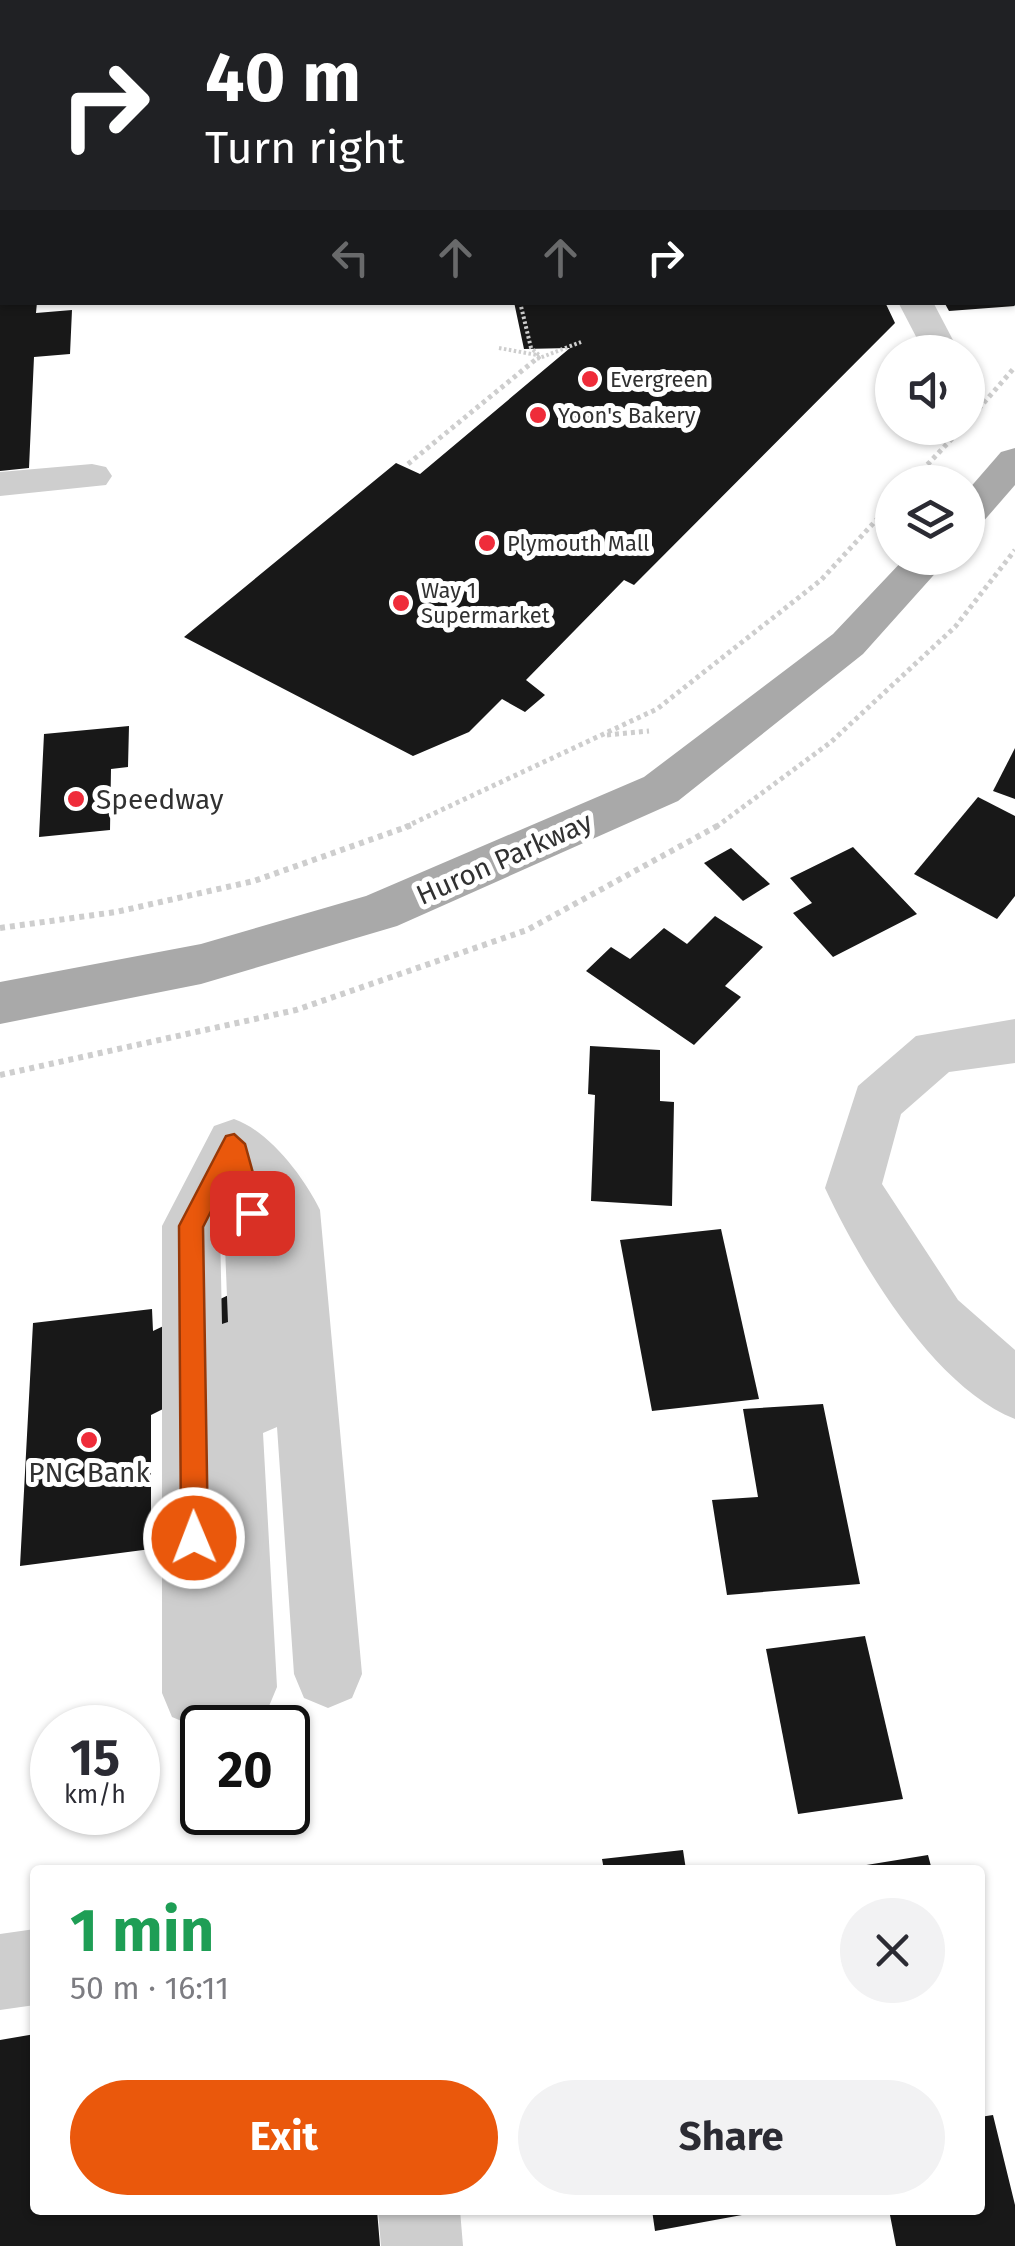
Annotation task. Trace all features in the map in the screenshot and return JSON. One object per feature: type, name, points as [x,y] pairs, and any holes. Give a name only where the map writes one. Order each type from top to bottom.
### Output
[{"type":"main road","points":[[985,494],[1015,460]]},
{"type":"main road","name":"Huron Parkway","points":[[0,1003],[201,964],[379,912],[661,789],[848,644],[912,575]]},
{"type":"lane","points":[[918,305],[932,335]]},
{"type":"lane","points":[[0,484],[92,476]]},
{"type":"lane","points":[[1015,1041],[935,1052],[877,1102],[853,1188],[936,1320],[1015,1390]]},
{"type":"lane","points":[[234,1144],[291,1210],[262,1684],[222,1218],[234,1144]]},
{"type":"lane","points":[[0,1972],[30,1967]]},
{"type":"lane","points":[[419,2215],[422,2246]]},
{"type":"path","points":[[521,305],[531,348],[540,356]]},
{"type":"path","points":[[408,464],[540,356],[580,342]]},
{"type":"path","points":[[499,348],[540,356]]},
{"type":"path","points":[[985,402],[1015,367]]},
{"type":"path","points":[[927,465],[946,445]]},
{"type":"path","points":[[0,928],[116,912],[254,881],[450,808],[657,709],[821,580],[875,521]]},
{"type":"building","points":[[0,305],[37,305],[36,313],[72,310],[70,354],[34,357],[29,468],[0,471]]},
{"type":"building","name":"Plymouth Mall","points":[[515,305],[886,305],[895,323],[883,335],[875,335],[875,343],[634,585],[624,580],[526,680],[545,695],[525,712],[502,699],[469,732],[413,756],[184,637],[396,463],[420,474],[570,348],[524,349]]},
{"type":"building","points":[[946,305],[1015,306],[949,311]]},
{"type":"building","name":"Speedway","points":[[129,726],[128,767],[111,769],[110,830],[39,837],[44,734]]},
{"type":"building","points":[[1015,748],[1015,799],[993,791]]},
{"type":"building","points":[[978,797],[1015,816],[1015,896],[997,919],[914,874]]},
{"type":"building","points":[[853,847],[917,914],[833,957],[793,913],[812,903],[790,878]]},
{"type":"building","points":[[731,848],[770,884],[743,901],[704,863]]},
{"type":"building","points":[[715,916],[763,947],[725,986],[741,997],[694,1045],[586,971],[611,947],[630,959],[664,928],[687,944]]},
{"type":"building","points":[[590,1046],[660,1050],[660,1101],[674,1102],[672,1206],[591,1201],[595,1095],[588,1094]]},
{"type":"building","points":[[721,1229],[759,1399],[652,1411],[620,1240]]},
{"type":"building","name":"PNC Bank","points":[[298,1262],[303,1339],[151,1415],[151,1549],[20,1566],[33,1323],[152,1309],[153,1331]]},
{"type":"building","points":[[823,1404],[860,1584],[727,1595],[712,1500],[758,1497],[743,1409]]},
{"type":"building","points":[[865,1636],[903,1799],[798,1814],[766,1649]]},
{"type":"building","points":[[683,1850],[685,1865],[603,1865],[602,1859]]},
{"type":"building","points":[[928,1855],[931,1865],[866,1865]]},
{"type":"building","points":[[30,2035],[30,2215],[377,2215],[380,2246],[0,2246],[0,2040]]},
{"type":"building","points":[[993,2115],[1015,2205],[1015,2246],[896,2246],[890,2215],[985,2215],[985,2116]]},
{"type":"building","points":[[653,2215],[742,2215],[655,2231]]},
{"type":"place","name":"Evergreen","points":[[590,379]]},
{"type":"place","name":"Yoon's Bakery","points":[[538,415]]},
{"type":"place","name":"Plymouth Mall","points":[[487,543]]},
{"type":"place","name":"Way 1 Supermarket","points":[[401,603]]},
{"type":"place","name":"Speedway","points":[[76,799]]},
{"type":"place","name":"PNC Bank","points":[[89,1440]]},
{"type":"route","points":[[194,1538],[191,1226],[234,1144],[252,1213]]}]
